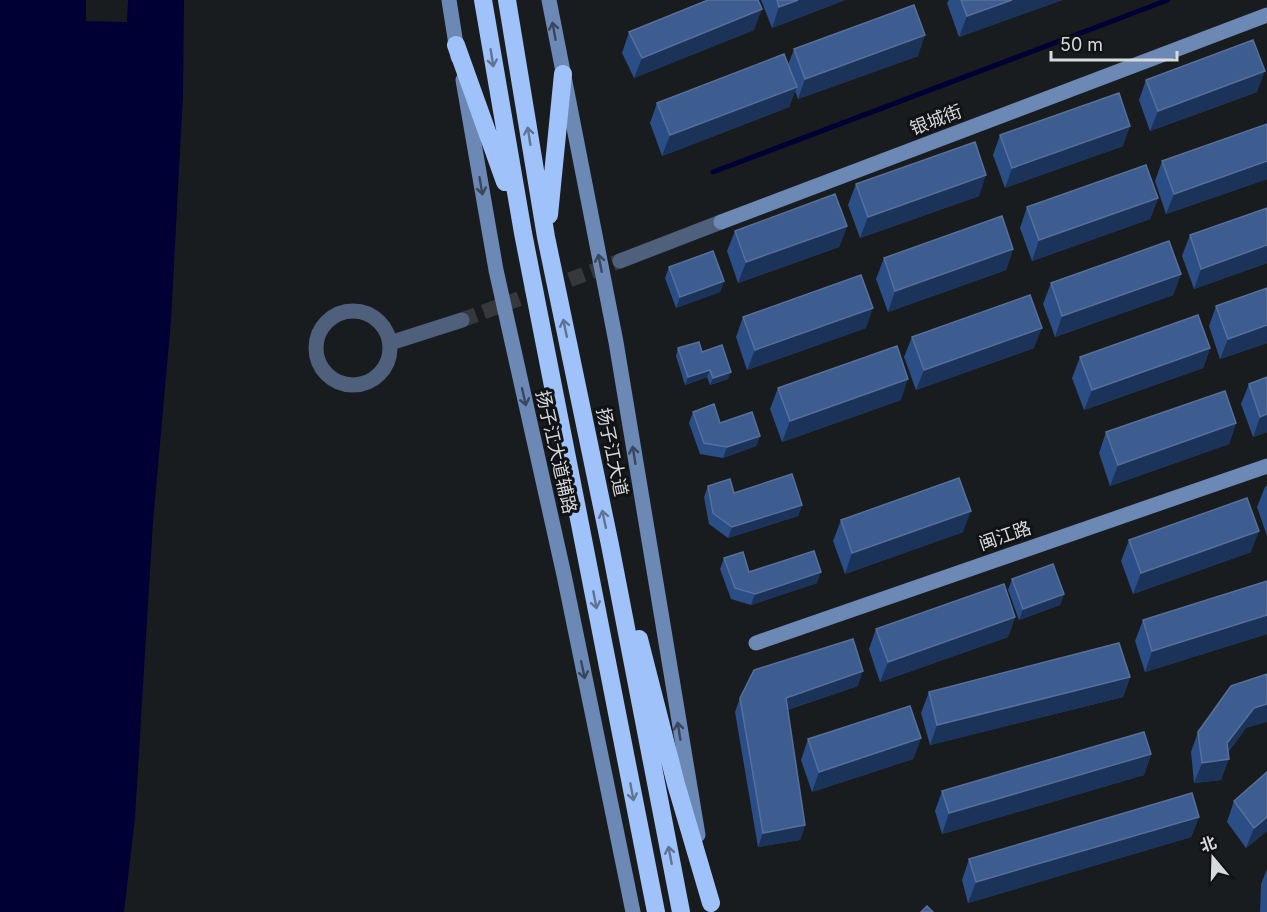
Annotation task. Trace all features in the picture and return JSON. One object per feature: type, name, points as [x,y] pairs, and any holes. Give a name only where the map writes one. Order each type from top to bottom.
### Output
[{"type":"highway","points":[[483,0],[523,233],[656,912]]},
{"type":"highway","name":"扬子江大道","points":[[507,0],[546,237],[610,545],[681,912]]},
{"type":"highway","points":[[456,45],[523,233]]},
{"type":"highway","points":[[546,237],[563,74]]},
{"type":"highway","points":[[610,545],[640,642],[676,783],[712,908]]},
{"type":"main road","name":"扬子江大道辅路","points":[[449,0],[496,270],[561,564],[633,912]]},
{"type":"main road","points":[[549,0],[616,342],[682,746],[712,908]]},
{"type":"main road","name":"银城街","points":[[721,222],[1267,15]]},
{"type":"main road","name":"闽江路","points":[[756,643],[1267,466]]},
{"type":"street","name":"银城街","points":[[620,261],[721,222]]},
{"type":"street","points":[[345,312],[363,313],[379,322],[387,332],[390,343],[389,356],[381,371],[366,382],[355,385],[332,378],[323,370],[316,347],[325,324],[334,316],[345,312]]},
{"type":"street","points":[[390,343],[462,320]]},
{"type":"shaded area","points":[[0,0],[184,0],[183,95],[171,321],[153,522],[135,818],[124,912],[0,912]]},
{"type":"pier","points":[[86,0],[128,0],[127,22],[86,21]]},
{"type":"building","points":[[708,0],[758,0],[762,9],[642,58],[629,32]]},
{"type":"building","points":[[777,0],[798,0],[779,7]]},
{"type":"building","points":[[961,0],[1012,0],[967,16]]},
{"type":"building","points":[[914,5],[925,35],[805,79],[794,49]]},
{"type":"building","points":[[1253,40],[1265,71],[1158,111],[1146,80]]},
{"type":"building","points":[[784,54],[797,87],[670,135],[657,103]]},
{"type":"building","points":[[1119,93],[1130,126],[1012,168],[1000,135]]},
{"type":"building","points":[[1267,124],[1267,161],[1174,194],[1162,161]]},
{"type":"building","points":[[975,142],[986,175],[868,217],[856,184]]},
{"type":"building","points":[[1146,165],[1158,198],[1039,240],[1027,207]]},
{"type":"building","points":[[835,194],[847,226],[746,262],[735,231]]},
{"type":"building","points":[[1267,208],[1267,245],[1201,269],[1190,235]]},
{"type":"building","points":[[1002,216],[1013,249],[895,291],[884,258]]},
{"type":"building","points":[[1169,241],[1181,274],[1062,316],[1051,283]]},
{"type":"building","points":[[713,251],[724,281],[680,297],[669,267]]},
{"type":"building","points":[[861,275],[873,308],[755,350],[743,317]]},
{"type":"building","points":[[1267,288],[1267,325],[1228,339],[1216,306]]},
{"type":"building","points":[[1030,295],[1042,328],[924,370],[912,337]]},
{"type":"building","points":[[1198,315],[1210,348],[1092,390],[1080,357]]},
{"type":"building","points":[[699,342],[702,352],[722,345],[731,372],[713,378],[710,370],[688,377],[678,348]]},
{"type":"building","points":[[897,346],[908,379],[790,421],[778,388]]},
{"type":"building","points":[[1267,377],[1267,414],[1260,417],[1249,384]]},
{"type":"building","points":[[1225,391],[1236,423],[1118,465],[1106,432]]},
{"type":"building","points":[[714,404],[720,423],[752,412],[760,436],[727,447],[704,443],[693,412]]},
{"type":"building","points":[[792,474],[802,505],[732,527],[713,513],[708,486],[730,479],[734,493]]},
{"type":"building","points":[[959,478],[971,511],[852,553],[841,520]]},
{"type":"building","points":[[1247,498],[1259,531],[1141,573],[1129,540]]},
{"type":"building","points":[[814,551],[821,572],[755,594],[735,588],[724,558],[743,552],[749,572]]},
{"type":"building","points":[[1053,564],[1064,594],[1023,609],[1012,579]]},
{"type":"building","points":[[1267,581],[1267,615],[1152,651],[1143,620]]},
{"type":"building","points":[[1004,584],[1015,617],[888,662],[876,629]]},
{"type":"building","points":[[853,639],[863,671],[786,698],[805,825],[763,833],[740,698],[754,670]]},
{"type":"building","points":[[1119,643],[1130,677],[937,725],[929,692]]},
{"type":"building","points":[[1267,674],[1267,704],[1254,708],[1227,743],[1229,759],[1202,763],[1198,732],[1231,686]]},
{"type":"building","points":[[910,706],[921,738],[819,772],[808,739]]},
{"type":"building","points":[[1144,732],[1151,754],[949,813],[942,791]]},
{"type":"building","points":[[1267,772],[1267,817],[1254,828],[1234,801]]},
{"type":"building","points":[[1192,793],[1199,817],[976,882],[969,859]]},
{"type":"building","points":[[927,906],[933,912],[921,912]]},
{"type":"waterway","points":[[713,172],[1168,0]]},
{"type":"tunnel","points":[[462,320],[620,261]]}]
